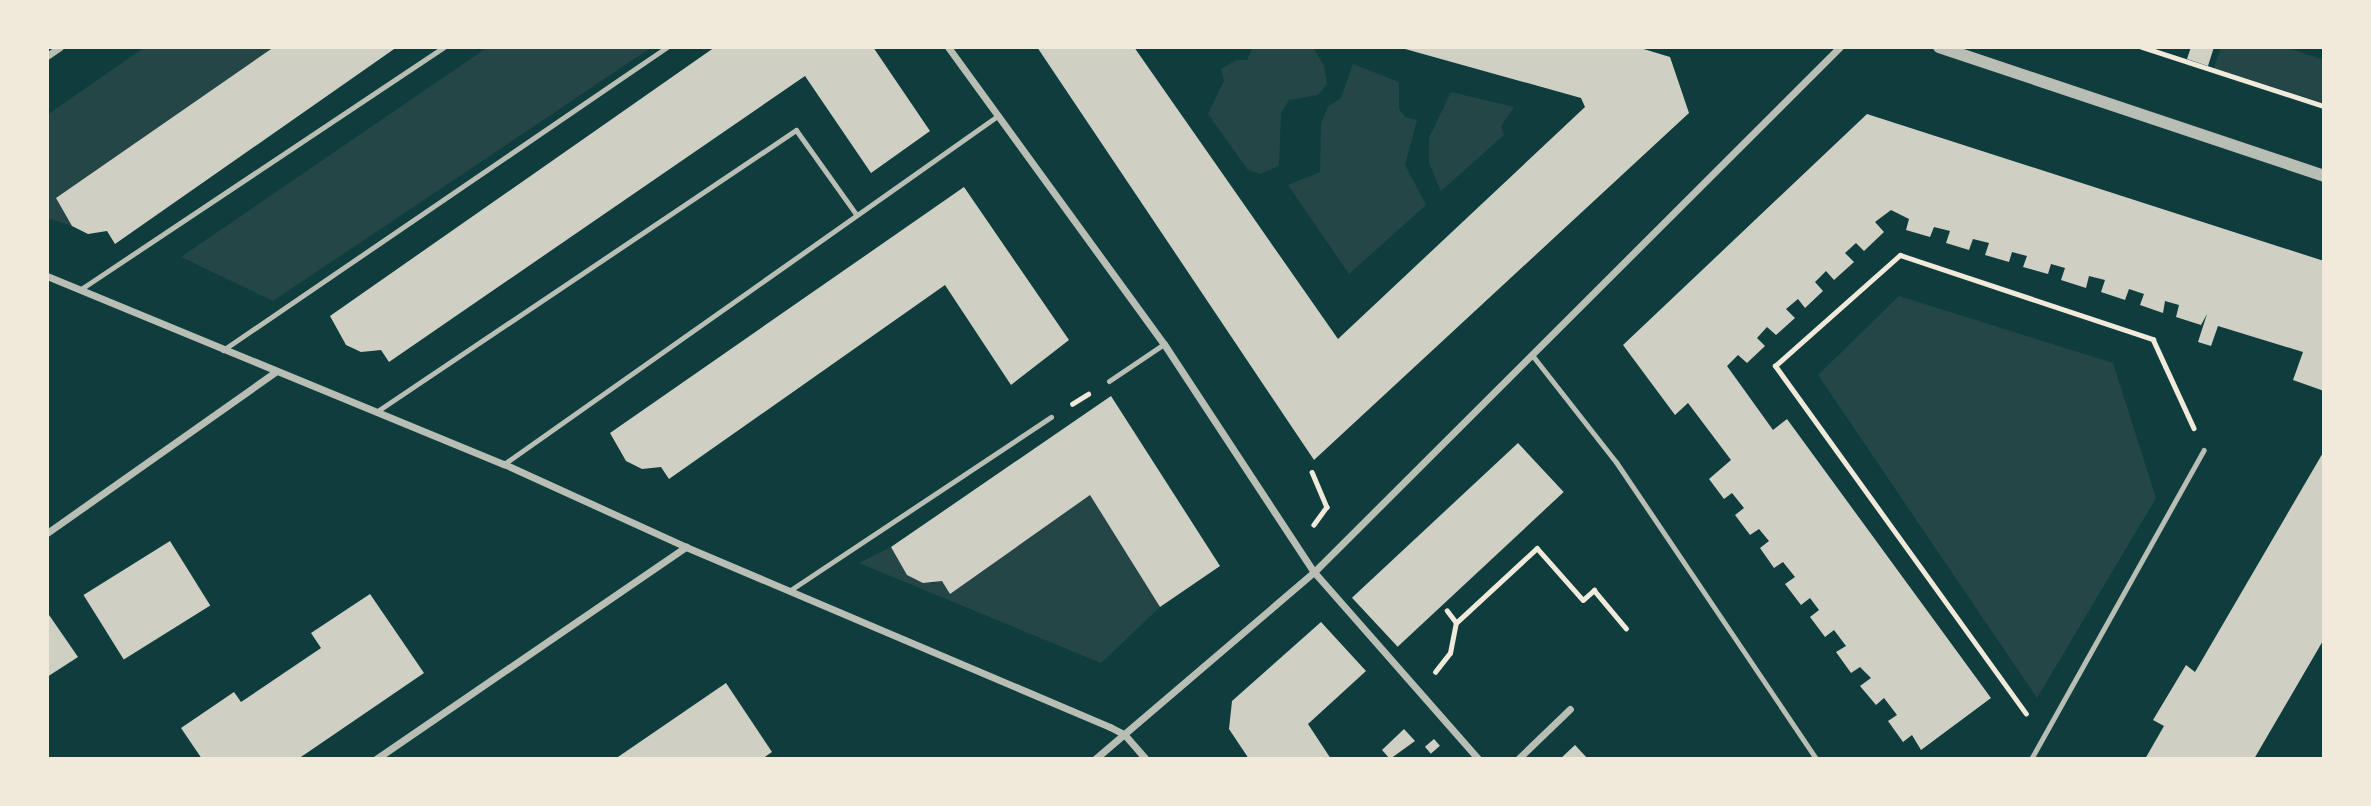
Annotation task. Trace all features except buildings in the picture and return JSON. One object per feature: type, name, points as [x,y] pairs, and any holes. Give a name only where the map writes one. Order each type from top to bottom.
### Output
[{"type":"street","points":[[47,56],[60,47]]},
{"type":"street","points":[[948,47],[996,117],[1164,344],[1314,572],[1478,759]]},
{"type":"street","points":[[1095,759],[1314,572],[1840,47]]},
{"type":"street","points":[[1939,47],[2324,176]]},
{"type":"street","points":[[47,276],[504,464],[685,547],[792,589],[1124,734],[1146,759]]},
{"type":"street","points":[[47,533],[275,372]]},
{"type":"street","points":[[376,759],[685,547]]},
{"type":"street","points":[[1518,759],[1570,709]]},
{"type":"lane","points":[[81,289],[443,47]]},
{"type":"lane","points":[[223,350],[667,47]]},
{"type":"lane","points":[[504,464],[996,117]]},
{"type":"lane","points":[[376,412],[796,130],[856,214]]},
{"type":"lane","points":[[1110,381],[1164,344]]},
{"type":"lane","points":[[1532,355],[1616,462],[1816,759]]},
{"type":"lane","points":[[792,589],[1051,417]]},
{"type":"lane","points":[[2031,759],[2204,450]]},
{"type":"path","points":[[2142,47],[2324,106]]},
{"type":"path","points":[[2043,738],[1775,366],[1900,255],[2152,338],[2204,450]]},
{"type":"path","points":[[1051,417],[1110,381]]},
{"type":"path","points":[[1420,692],[1450,653],[1456,623],[1537,548],[1583,600],[1594,590],[1626,628]]},
{"type":"path","points":[[1447,611],[1456,623]]},
{"type":"shaded area","points":[[145,47],[274,47],[72,226],[47,218],[47,115]]},
{"type":"shaded area","points":[[488,47],[652,47],[273,301],[181,257]]},
{"type":"shaded area","points":[[1253,47],[1313,47],[1324,66],[1327,84],[1318,95],[1289,100],[1281,113],[1279,166],[1260,174],[1248,170],[1208,114],[1224,81],[1221,69],[1236,60],[1247,60]]},
{"type":"shaded area","points":[[2221,47],[2285,47],[2324,60],[2324,103],[2214,68]]},
{"type":"shaded area","points":[[1353,64],[1399,82],[1399,109],[1405,117],[1417,120],[1405,165],[1426,205],[1349,274],[1288,185],[1320,172],[1321,124],[1328,107],[1341,98]]},
{"type":"shaded area","points":[[1451,92],[1514,107],[1501,126],[1504,135],[1441,191],[1429,163],[1429,138]]},
{"type":"shaded area","points":[[1899,296],[2113,363],[2156,498],[2037,698],[1818,375]]},
{"type":"shaded area","points":[[1090,495],[1160,607],[1101,663],[859,563],[891,547],[907,575],[933,584]]}]
